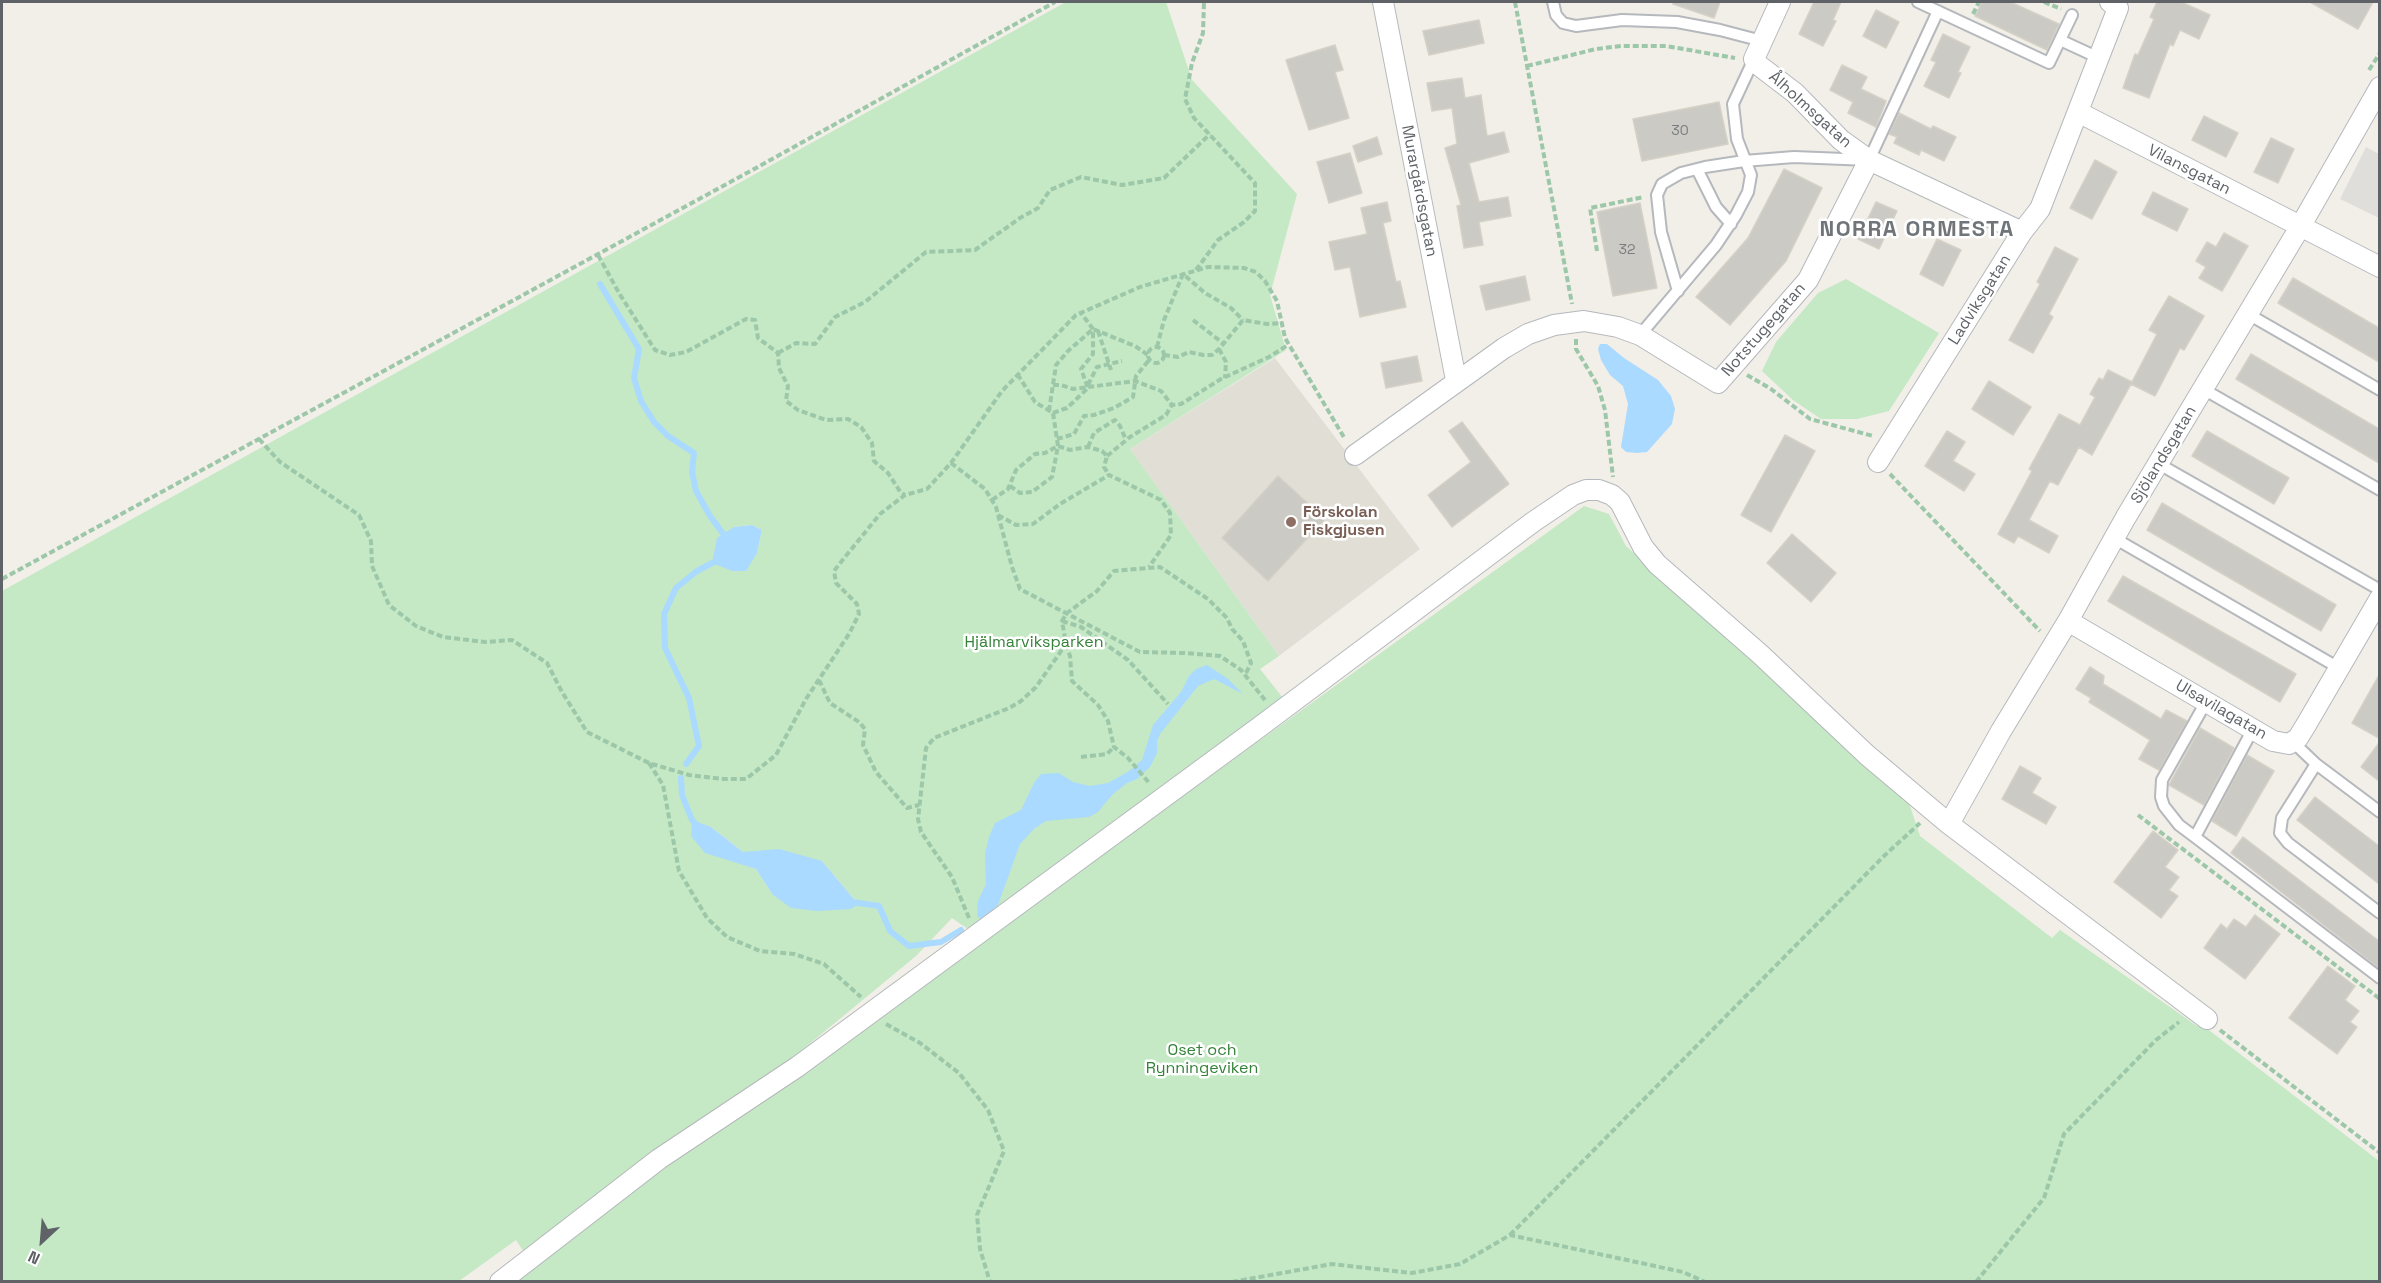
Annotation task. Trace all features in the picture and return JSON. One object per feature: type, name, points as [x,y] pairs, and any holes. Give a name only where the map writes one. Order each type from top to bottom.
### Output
[{"type":"street","name":"Murargårdsgatan","points":[[1383,2],[1456,380]]},
{"type":"street","name":"Ålholmsgatan","points":[[1780,2],[1754,59],[1795,93],[1841,140],[1869,160],[2022,232]]},
{"type":"street","name":"Ladviksgatan","points":[[1878,462],[2022,232],[2040,209],[2118,8],[2110,2]]},
{"type":"street","name":"Sjölandsgatan","points":[[1949,824],[2001,731],[2300,227],[2379,87]]},
{"type":"street","name":"Vilansgatan","points":[[2078,112],[2300,227]]},
{"type":"street","name":"Notstugegatan","points":[[1355,455],[1456,380],[1528,334],[1554,325],[1575,322],[1602,324],[1640,335],[1718,383],[1808,280],[1869,160]]},
{"type":"street","points":[[2300,227],[2379,267]]},
{"type":"street","points":[[500,1281],[659,1159],[796,1067],[1573,495],[1586,490],[1599,490],[1612,495],[1620,502],[1643,547],[1657,564],[1760,654],[1867,755],[1949,824],[2206,1019]]},
{"type":"street","points":[[2294,742],[2379,598]]},
{"type":"street","name":"Ulsavilagatan","points":[[2068,621],[2273,741],[2284,744],[2294,742]]},
{"type":"lane","points":[[1553,2],[1556,15],[1563,23],[1576,26],[1622,20],[1677,22],[1762,41]]},
{"type":"lane","points":[[1918,2],[2049,63],[2072,15]]},
{"type":"lane","points":[[1678,291],[1661,232],[1657,195],[1662,184],[1681,173],[1744,161],[1794,157],[1869,160],[1938,11]]},
{"type":"lane","points":[[2060,40],[2099,58]]},
{"type":"lane","points":[[1640,335],[1716,246],[1748,192],[1751,175],[1737,139],[1733,104],[1754,59]]},
{"type":"lane","points":[[1697,169],[1716,207],[1731,224]]},
{"type":"lane","points":[[2248,314],[2379,390]]},
{"type":"lane","points":[[2203,389],[2379,490]]},
{"type":"lane","points":[[2158,464],[2379,590]]},
{"type":"lane","points":[[2115,538],[2339,668]]},
{"type":"lane","points":[[2206,702],[2162,780],[2161,797],[2170,816],[2379,978]]},
{"type":"lane","points":[[2195,837],[2253,729]]},
{"type":"lane","points":[[2294,742],[2316,764],[2379,813]]},
{"type":"lane","points":[[2316,764],[2282,818],[2280,833],[2288,843],[2379,913]]},
{"type":"path","points":[[2,579],[598,255],[1055,2]]},
{"type":"path","points":[[1196,270],[1218,240],[1244,222],[1255,211],[1255,183],[1194,118],[1185,99],[1192,63],[1203,33],[1204,2]]},
{"type":"path","points":[[1515,2],[1575,322],[1576,349],[1598,386],[1605,410],[1614,486],[1612,495]]},
{"type":"path","points":[[1527,66],[1596,49],[1621,46],[1666,46],[1754,59]]},
{"type":"path","points":[[778,353],[796,343],[815,344],[835,317],[865,302],[926,252],[975,250],[1038,208],[1050,190],[1081,177],[1122,185],[1164,178],[1210,134]]},
{"type":"path","points":[[1597,251],[1590,208],[1657,195]]},
{"type":"path","points":[[598,255],[655,350],[670,355],[686,352],[746,319],[755,320],[758,338],[778,353]]},
{"type":"path","points":[[259,439],[280,462],[359,515],[371,541],[372,566],[389,605],[416,626],[443,636],[485,642],[512,640],[547,663],[587,732],[649,763],[689,775],[723,779],[746,779],[776,755],[819,680],[849,634],[859,614],[857,604],[836,583],[834,571],[880,514],[905,495],[927,489],[951,462],[1002,391],[1076,315],[1140,287],[1208,267],[1244,268],[1256,273],[1265,281],[1277,301],[1288,345],[1355,455]]},
{"type":"path","points":[[1183,274],[1205,293],[1231,308],[1242,320],[1267,324],[1282,323]]},
{"type":"path","points":[[1157,347],[1164,320],[1183,274]]},
{"type":"path","points":[[1081,313],[1093,329],[1135,346],[1158,363],[1164,355]]},
{"type":"path","points":[[1193,320],[1224,344]]},
{"type":"path","points":[[1157,347],[1164,355],[1178,357],[1189,352],[1203,356],[1212,355],[1219,350],[1242,320]]},
{"type":"path","points":[[1010,486],[1020,493],[1032,492],[1052,477],[1058,446],[1051,412],[1056,365],[1093,329]]},
{"type":"path","points":[[1088,387],[1080,369],[1093,354],[1093,329]]},
{"type":"path","points":[[1098,331],[1111,370]]},
{"type":"path","points":[[1172,405],[1180,404],[1288,345]]},
{"type":"path","points":[[1057,439],[1074,434],[1084,416],[1114,408],[1132,397],[1136,376],[1149,358],[1150,350],[1157,347]]},
{"type":"path","points":[[1219,350],[1226,362],[1225,378]]},
{"type":"path","points":[[778,353],[778,368],[788,386],[786,401],[798,410],[826,420],[848,419],[861,427],[872,442],[874,460],[888,473],[901,493],[905,495]]},
{"type":"path","points":[[1018,375],[1035,402],[1051,412],[1067,408],[1088,387],[1097,367],[1122,361]]},
{"type":"path","points":[[1732,366],[1771,389],[1803,416],[1891,442]]},
{"type":"path","points":[[1053,385],[1073,389],[1135,381],[1161,391],[1172,405]]},
{"type":"path","points":[[1149,568],[1171,535],[1170,513],[1161,500],[1109,475],[1104,467],[1107,456],[1126,440],[1166,415],[1172,405]]},
{"type":"path","points":[[1089,447],[1094,433],[1115,420],[1126,440]]},
{"type":"path","points":[[992,501],[1010,486],[1016,470],[1035,454],[1045,453],[1058,446],[1070,450],[1089,447],[1102,451],[1107,456]]},
{"type":"path","points":[[951,462],[985,489],[992,501],[1020,589],[1140,652],[1184,652],[1220,656],[1245,675],[1277,714]]},
{"type":"path","points":[[1878,462],[2040,631]]},
{"type":"path","points":[[998,515],[1016,525],[1033,524],[1060,504],[1109,475]]},
{"type":"path","points":[[1144,777],[1114,747],[1108,721],[1098,705],[1072,681],[1070,656],[1062,621],[1067,613],[1097,591],[1114,571],[1160,567],[1208,599],[1227,618],[1232,629],[1243,641],[1248,653],[1251,663],[1245,675]]},
{"type":"path","points":[[1062,621],[1080,627],[1128,660],[1168,704]]},
{"type":"path","points":[[976,935],[952,877],[921,832],[918,819],[926,748],[934,738],[1021,701],[1036,687],[1066,644]]},
{"type":"path","points":[[819,680],[830,703],[859,722],[865,729],[863,745],[876,772],[907,807],[919,805]]},
{"type":"path","points":[[1081,758],[1107,754],[1114,747]]},
{"type":"path","points":[[1232,1281],[1332,1264],[1412,1273],[1460,1264],[1510,1235],[1885,855],[1934,810]]},
{"type":"path","points":[[2138,816],[2379,999]]},
{"type":"path","points":[[1976,1281],[2043,1198],[2064,1134],[2175,1024],[2189,1016],[2206,1019],[2379,1153]]},
{"type":"path","points":[[1510,1235],[1683,1272],[1705,1281]]},
{"type":"shaded area","points":[[2366,147],[2379,154],[2379,218],[2340,199]]},
{"type":"shaded area","name":"Förskolan Fiskgjusen","points":[[1275,358],[1420,549],[1279,656],[1130,449]]},
{"type":"green space","points":[[1066,2],[1166,2],[1192,80],[1297,194],[1270,295],[1286,350],[1130,449],[1279,656],[1260,669],[1283,698],[971,931],[952,918],[916,956],[779,1069],[787,1086],[909,994],[1584,506],[1609,514],[1626,546],[1909,803],[1920,836],[2052,938],[2060,930],[2197,1026],[2201,1024],[2379,1161],[2379,1281],[516,1282],[534,1267],[516,1240],[459,1281],[2,1281],[2,591]],"holes":[[[752,525],[762,530],[757,553],[734,527]],[[692,821],[711,827],[743,852],[822,861],[858,904],[772,894],[756,869],[741,863]]]},
{"type":"green space","points":[[1846,279],[1939,333],[1889,411],[1857,419],[1821,419],[1793,400],[1762,371],[1776,342],[1818,293]]},
{"type":"water","points":[[1600,344],[1607,344],[1658,380],[1671,396],[1675,409],[1672,424],[1647,452],[1626,452],[1621,447],[1628,404],[1623,386],[1610,375],[1601,360],[1598,349]]},
{"type":"water","points":[[752,525],[762,530],[757,553],[746,571],[732,571],[712,563],[717,538],[734,527]]},
{"type":"water","points":[[1207,665],[1228,679],[1243,694],[1214,679],[1198,686],[1160,734],[1157,741],[1157,753],[1150,767],[1137,779],[1127,783],[1112,795],[1098,812],[1089,817],[1046,821],[1035,828],[1020,844],[998,905],[982,920],[977,916],[978,901],[986,884],[985,854],[995,823],[1021,810],[1041,774],[1059,773],[1073,782],[1090,786],[1108,783],[1129,771],[1142,760],[1153,725],[1181,692],[1189,676],[1196,669]]},
{"type":"water","points":[[692,820],[711,827],[743,852],[779,849],[822,861],[858,904],[851,909],[817,911],[791,908],[772,894],[756,869],[705,853],[691,836]]},
{"type":"building","points":[[1673,2],[1720,2],[1714,18],[1673,4]]},
{"type":"building","points":[[1814,2],[1841,2],[1833,20],[1836,21],[1823,46],[1799,34]]},
{"type":"building","points":[[1982,2],[2010,2],[2059,24],[2047,50],[1975,16]]},
{"type":"building","points":[[2157,2],[2181,2],[2210,15],[2199,39],[2180,30],[2173,46],[2170,44],[2149,98],[2123,88],[2135,54],[2138,55],[2154,19],[2150,17]]},
{"type":"building","points":[[2310,2],[2373,2],[2358,29]]},
{"type":"building","points":[[1876,10],[1899,22],[1886,48],[1863,36]]},
{"type":"building","points":[[1479,20],[1484,43],[1429,55],[1423,31]]},
{"type":"building","points":[[1943,34],[1970,47],[1949,98],[1924,86],[1936,62],[1931,60]]},
{"type":"building","points":[[1335,45],[1343,70],[1335,72],[1349,118],[1309,130],[1286,60]]},
{"type":"building","points":[[1842,65],[1867,77],[1861,89],[1886,101],[1876,127],[1848,113],[1853,102],[1830,90]]},
{"type":"building","points":[[1462,78],[1465,98],[1481,95],[1487,136],[1504,132],[1509,152],[1469,163],[1479,202],[1508,197],[1511,216],[1479,222],[1483,245],[1464,248],[1457,206],[1461,205],[1445,148],[1457,144],[1452,108],[1432,111],[1427,83]]},
{"type":"building","points":[[1719,102],[1728,144],[1642,161],[1633,119]]},
{"type":"building","points":[[1899,113],[1931,129],[1933,126],[1956,137],[1944,161],[1921,150],[1919,155],[1894,143],[1897,137],[1889,134]]},
{"type":"building","points":[[2204,116],[2238,133],[2226,157],[2192,140]]},
{"type":"building","points":[[1377,137],[1382,154],[1358,162],[1353,146]]},
{"type":"building","points":[[2271,138],[2294,149],[2278,183],[2254,172]]},
{"type":"building","points":[[1350,153],[1362,193],[1329,203],[1317,162]]},
{"type":"building","points":[[2095,160],[2117,172],[2092,219],[2070,208]]},
{"type":"building","points":[[1784,169],[1822,188],[1786,261],[1730,325],[1696,297],[1748,238]]},
{"type":"building","points":[[2153,192],[2188,209],[2177,231],[2142,214]]},
{"type":"building","points":[[1387,202],[1391,221],[1383,223],[1396,282],[1400,281],[1406,307],[1360,317],[1350,267],[1335,270],[1329,242],[1367,234],[1361,208]]},
{"type":"building","points":[[1876,202],[1897,211],[1879,249],[1858,239]]},
{"type":"building","points":[[1640,203],[1657,288],[1613,296],[1597,212]]},
{"type":"building","points":[[2224,233],[2248,246],[2222,291],[2199,278],[2206,267],[2196,261],[2207,242],[2216,247]]},
{"type":"building","points":[[1937,239],[1961,250],[1943,286],[1920,274]]},
{"type":"building","points":[[2055,247],[2078,259],[2049,314],[2053,317],[2033,353],[2009,340],[2040,284],[2037,282]]},
{"type":"building","points":[[1525,276],[1530,300],[1486,310],[1480,286]]},
{"type":"building","points":[[2293,278],[2379,328],[2379,362],[2278,303]]},
{"type":"building","points":[[2169,296],[2204,316],[2184,350],[2180,348],[2155,396],[2131,384],[2092,455],[2079,447],[2058,485],[2050,481],[2029,520],[2058,536],[2049,553],[2018,536],[2014,543],[1998,534],[2032,471],[2029,469],[2059,414],[2080,425],[2095,397],[2090,394],[2099,378],[2103,380],[2108,370],[2132,382],[2157,334],[2149,330]]},
{"type":"building","points":[[2251,354],[2379,429],[2379,463],[2236,379]]},
{"type":"building","points":[[1417,356],[1422,381],[1386,388],[1381,363]]},
{"type":"building","points":[[1989,381],[2031,407],[2013,435],[1972,409]]},
{"type":"building","points":[[1462,422],[1509,484],[1452,527],[1428,495],[1471,462],[1449,431]]},
{"type":"building","points":[[1947,431],[1965,442],[1953,461],[1975,474],[1964,491],[1925,466]]},
{"type":"building","points":[[2207,431],[2289,478],[2274,504],[2192,456]]},
{"type":"building","points":[[1785,435],[1815,451],[1771,532],[1741,515]]},
{"type":"building","points":[[1278,476],[1325,519],[1268,581],[1222,538]]},
{"type":"building","points":[[2162,503],[2336,605],[2321,631],[2147,530]]},
{"type":"building","points":[[1792,534],[1836,573],[1811,602],[1767,563]]},
{"type":"building","points":[[2123,576],[2296,674],[2280,702],[2108,601]]},
{"type":"building","points":[[2090,667],[2104,676],[2103,684],[2161,719],[2166,710],[2187,721],[2159,770],[2139,759],[2150,740],[2089,702],[2091,698],[2076,689]]},
{"type":"building","points":[[2379,675],[2379,738],[2352,723]]},
{"type":"building","points":[[2200,728],[2234,748],[2204,805],[2169,785]]},
{"type":"building","points":[[2379,743],[2379,781],[2361,767]]},
{"type":"building","points":[[2247,755],[2274,771],[2236,836],[2212,821]]},
{"type":"building","points":[[2020,766],[2041,778],[2032,793],[2056,807],[2046,824],[2002,799]]},
{"type":"building","points":[[2315,797],[2379,846],[2379,884],[2297,820]]},
{"type":"building","points":[[2153,831],[2178,850],[2165,867],[2179,877],[2169,890],[2178,896],[2161,918],[2114,882]]},
{"type":"building","points":[[2243,837],[2379,941],[2379,968],[2231,853]]},
{"type":"building","points":[[2255,915],[2280,934],[2245,979],[2204,948],[2221,924],[2227,929],[2234,919],[2246,927]]},
{"type":"building","points":[[2328,966],[2355,986],[2345,1000],[2359,1011],[2350,1022],[2357,1027],[2337,1054],[2289,1018]]},
{"type":"waterway","points":[[600,284],[639,349],[634,378],[641,401],[654,422],[668,436],[694,453],[692,472],[696,491],[710,516],[727,539]]},
{"type":"waterway","points":[[686,764],[699,746],[689,698],[665,648],[664,614],[676,588],[697,571],[718,560]]},
{"type":"waterway","points":[[681,778],[682,795],[692,820],[696,824]]},
{"type":"waterway","points":[[852,902],[879,906],[890,931],[909,946],[941,942],[961,930]]},
{"type":"place","name":"Förskolan Fiskgjusen","points":[[1291,522]]},
{"type":"district","name":"NORRA ORMESTA","points":[[1917,230]]},
{"type":"park label","name":"Hjälmarviksparken","points":[[1034,643]]},
{"type":"park label","name":"Oset och Rynningeviken","points":[[1202,1060]]}]
